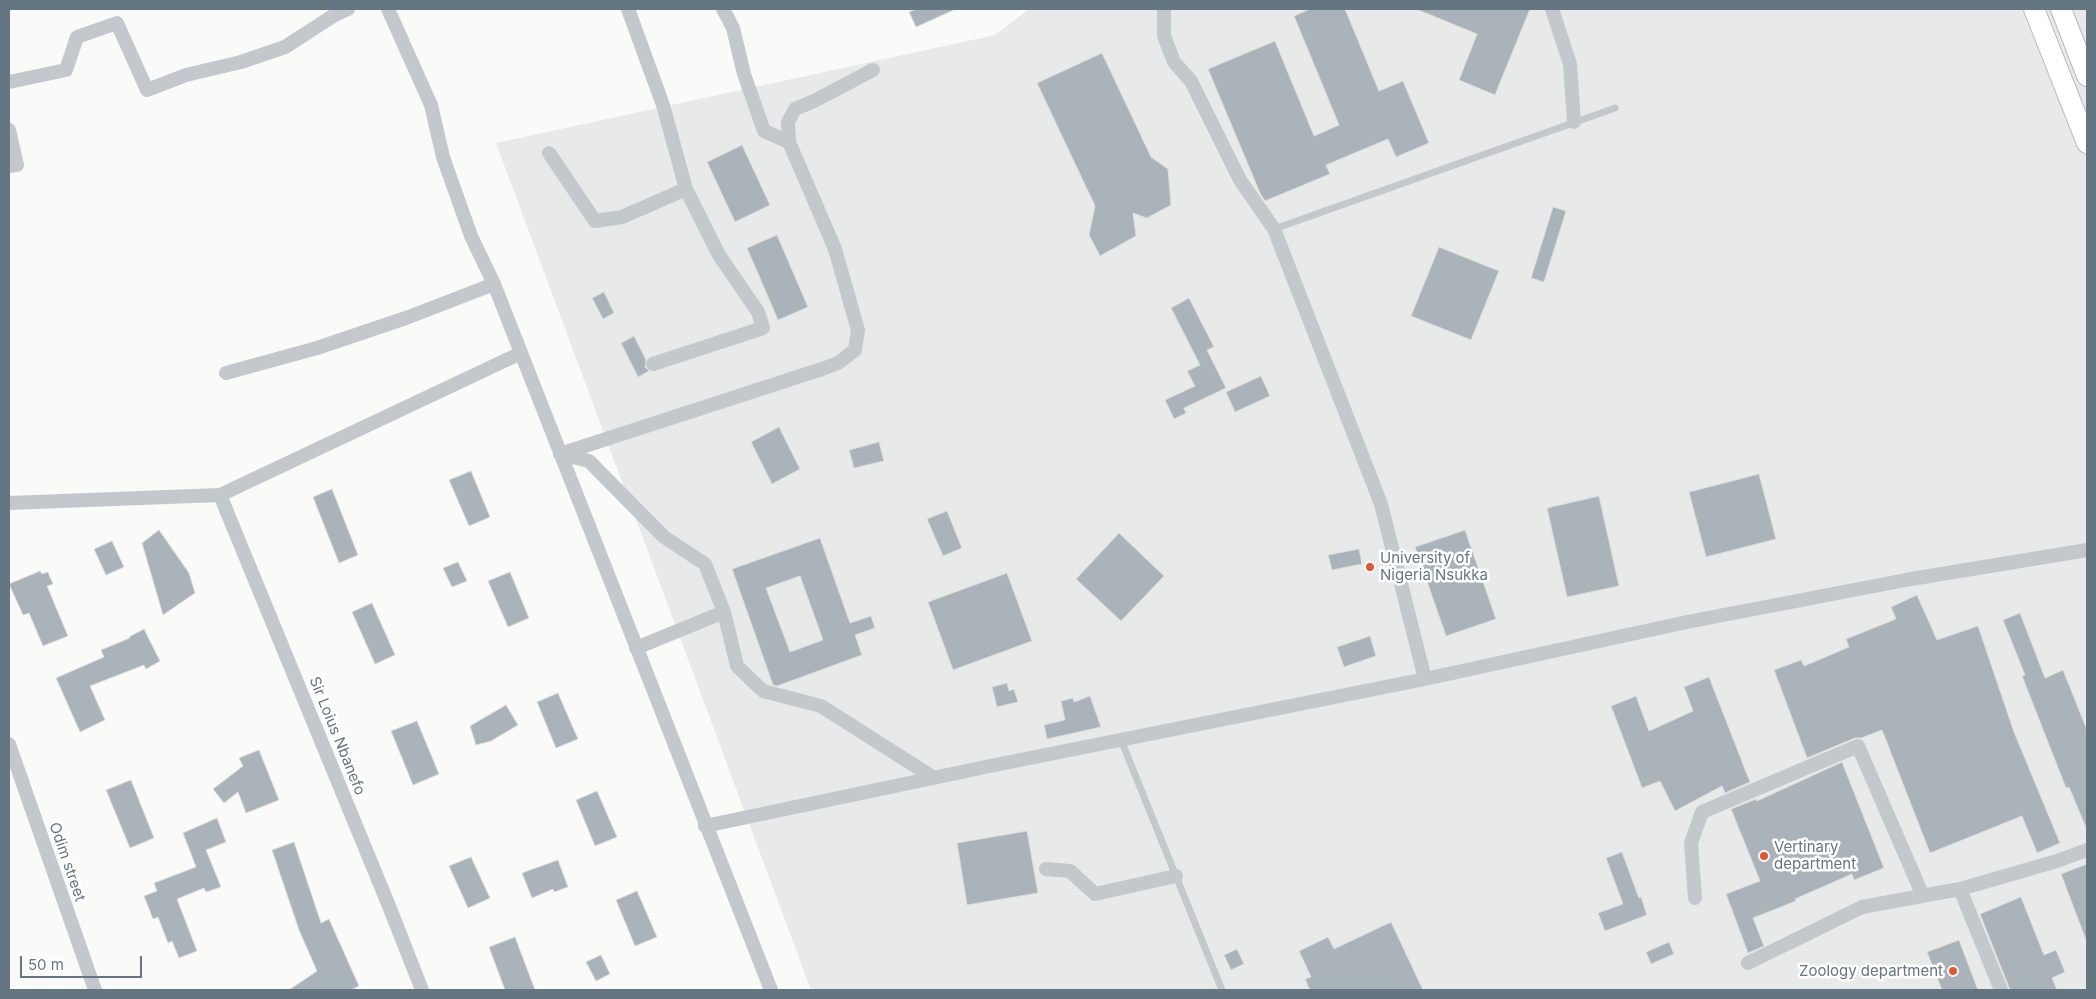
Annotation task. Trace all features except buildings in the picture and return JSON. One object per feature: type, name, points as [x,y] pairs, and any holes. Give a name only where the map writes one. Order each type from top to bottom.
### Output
[{"type":"street","points":[[9,82],[66,70],[77,38],[117,22],[147,90],[186,74],[241,62],[285,47],[333,16],[348,9]]},
{"type":"street","points":[[388,9],[431,105],[443,157],[470,236],[494,284],[705,826],[771,990]]},
{"type":"street","points":[[628,9],[663,105],[686,189],[719,256],[758,312],[763,328],[653,364]]},
{"type":"street","points":[[723,9],[733,28],[744,74],[764,131],[789,142]]},
{"type":"street","points":[[1164,9],[1164,36],[1174,62],[1191,81],[1240,180],[1274,229],[1381,504],[1425,679]]},
{"type":"street","points":[[1552,9],[1570,64],[1574,122]]},
{"type":"street","points":[[2034,9],[2087,143]]},
{"type":"street","points":[[2061,9],[2087,76]]},
{"type":"street","points":[[560,454],[825,368],[838,363],[855,350],[858,330],[835,249],[789,142],[788,122],[795,108],[814,101],[873,70]]},
{"type":"street","points":[[9,130],[17,165],[9,166]]},
{"type":"street","points":[[549,153],[595,221],[622,216],[686,189]]},
{"type":"street","points":[[226,373],[317,348],[406,318],[494,284]]},
{"type":"street","points":[[9,503],[220,495],[521,353]]},
{"type":"street","points":[[560,454],[589,461],[664,537],[705,564],[724,612],[737,666],[763,690],[821,706],[934,778]]},
{"type":"street","name":"Sir Loius Nbanefo","points":[[220,495],[390,906],[422,990]]},
{"type":"street","points":[[705,826],[1425,679],[1697,620],[1911,579],[2087,550]]},
{"type":"street","points":[[636,648],[724,612]]},
{"type":"street","name":"Odim street","points":[[9,744],[95,990]]},
{"type":"street","points":[[1695,898],[1691,843],[1702,812],[1858,746],[1923,896]]},
{"type":"street","points":[[1748,963],[1862,907],[1960,889],[2057,861],[2087,850]]},
{"type":"street","points":[[1046,869],[1070,871],[1095,894],[1176,876]]},
{"type":"street","points":[[1960,889],[2001,990]]},
{"type":"lane","points":[[1274,229],[1615,108]]},
{"type":"lane","points":[[1121,740],[1222,990]]},
{"type":"shaded area","name":"University of Nigeria Nsukka","points":[[1029,9],[2087,9],[2087,990],[811,990],[496,143],[995,35]]},
{"type":"place","name":"University of Nigeria Nsukka","points":[[1370,567]]},
{"type":"place","name":"Vertinary department","points":[[1764,856]]},
{"type":"place","name":"Zoology department","points":[[1953,971]]}]
